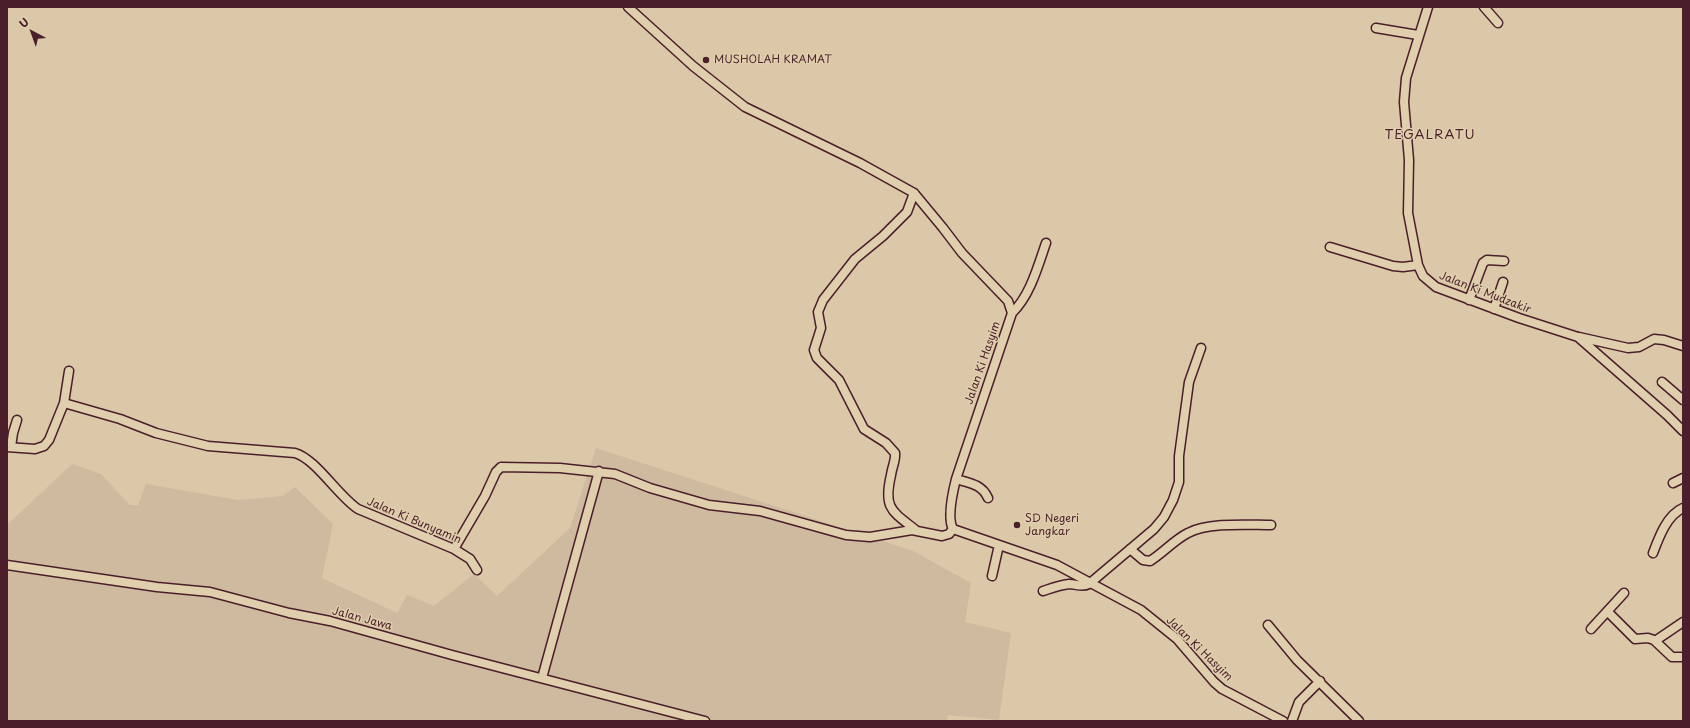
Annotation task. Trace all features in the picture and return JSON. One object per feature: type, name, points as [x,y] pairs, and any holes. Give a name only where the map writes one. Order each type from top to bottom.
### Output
[{"type":"street","name":"Jalan Ki Hasyim","points":[[628,7],[693,66],[744,107],[860,164],[914,193],[962,253],[1008,301],[1012,313],[956,479],[952,498],[951,520],[953,529],[1057,565],[1089,584],[1135,607],[1177,639],[1214,682],[1222,689],[1283,721]]},
{"type":"street","name":"Jalan Ki Mudzakir","points":[[1428,7],[1418,35],[1406,78],[1404,102],[1409,160],[1408,214],[1418,265],[1424,276],[1431,284],[1469,300],[1578,337],[1680,423],[1683,431]]},
{"type":"street","points":[[1484,7],[1498,23]]},
{"type":"street","points":[[1376,28],[1418,35]]},
{"type":"street","points":[[914,193],[907,212],[883,236],[854,259],[823,300],[818,312],[821,328],[814,350],[817,358],[838,380],[864,429],[886,443],[895,453],[888,487],[889,505],[895,514],[917,531]]},
{"type":"street","points":[[1012,313],[1017,308],[1027,291],[1046,243]]},
{"type":"street","points":[[1330,247],[1393,266],[1403,267],[1418,265]]},
{"type":"street","points":[[1469,300],[1483,263],[1487,260],[1504,261]]},
{"type":"street","points":[[1494,309],[1503,282]]},
{"type":"street","points":[[1578,337],[1628,348],[1638,347],[1654,339],[1664,340],[1683,346]]},
{"type":"street","points":[[1043,591],[1060,586],[1074,584],[1082,587],[1089,584],[1159,523],[1169,509],[1179,482],[1179,456],[1189,382],[1201,348]]},
{"type":"street","points":[[17,420],[9,447],[35,449],[44,446],[49,440],[64,403],[69,371]]},
{"type":"street","points":[[1662,382],[1683,400]]},
{"type":"street","name":"Jalan Ki Bunyamin","points":[[64,403],[120,419],[156,433],[208,446],[299,454],[307,459],[349,502],[358,509],[454,549],[470,559],[477,570]]},
{"type":"street","points":[[454,549],[485,496],[498,468],[560,468],[599,471],[622,476],[650,488],[709,505],[760,510],[846,535],[870,537],[912,530],[942,536],[949,534],[953,529]]},
{"type":"street","points":[[542,678],[599,471]]},
{"type":"street","points":[[1673,483],[1683,478]]},
{"type":"street","points":[[956,479],[980,487],[988,498]]},
{"type":"street","points":[[1654,552],[1660,536],[1671,517],[1683,508]]},
{"type":"street","points":[[1130,549],[1143,560],[1150,561],[1181,537],[1194,530],[1232,525],[1271,525]]},
{"type":"street","points":[[992,576],[999,545]]},
{"type":"street","name":"Jalan Jawa","points":[[7,565],[179,590],[210,592],[289,613],[330,621],[705,721]]},
{"type":"street","points":[[1591,629],[1624,593]]},
{"type":"street","points":[[1608,612],[1633,637],[1637,639],[1648,638],[1656,641],[1672,657],[1683,657]]},
{"type":"street","points":[[1656,641],[1683,622]]},
{"type":"street","points":[[1268,625],[1284,642],[1291,653],[1359,721]]},
{"type":"street","points":[[1292,721],[1299,702],[1320,681]]},
{"type":"shaded area","points":[[596,448],[913,551],[971,583],[965,622],[1011,633],[999,720],[948,715],[946,721],[7,721],[7,525],[72,464],[101,474],[130,505],[138,505],[146,484],[238,500],[283,496],[295,487],[333,524],[322,578],[397,613],[407,595],[434,606],[474,574],[497,596],[570,528]]},
{"type":"place","name":"MUSHOLAH KRAMAT","points":[[706,60]]},
{"type":"place","name":"SD Negeri Jangkar","points":[[1017,525]]},
{"type":"district","name":"TEGALRATU","points":[[1430,135]]}]
